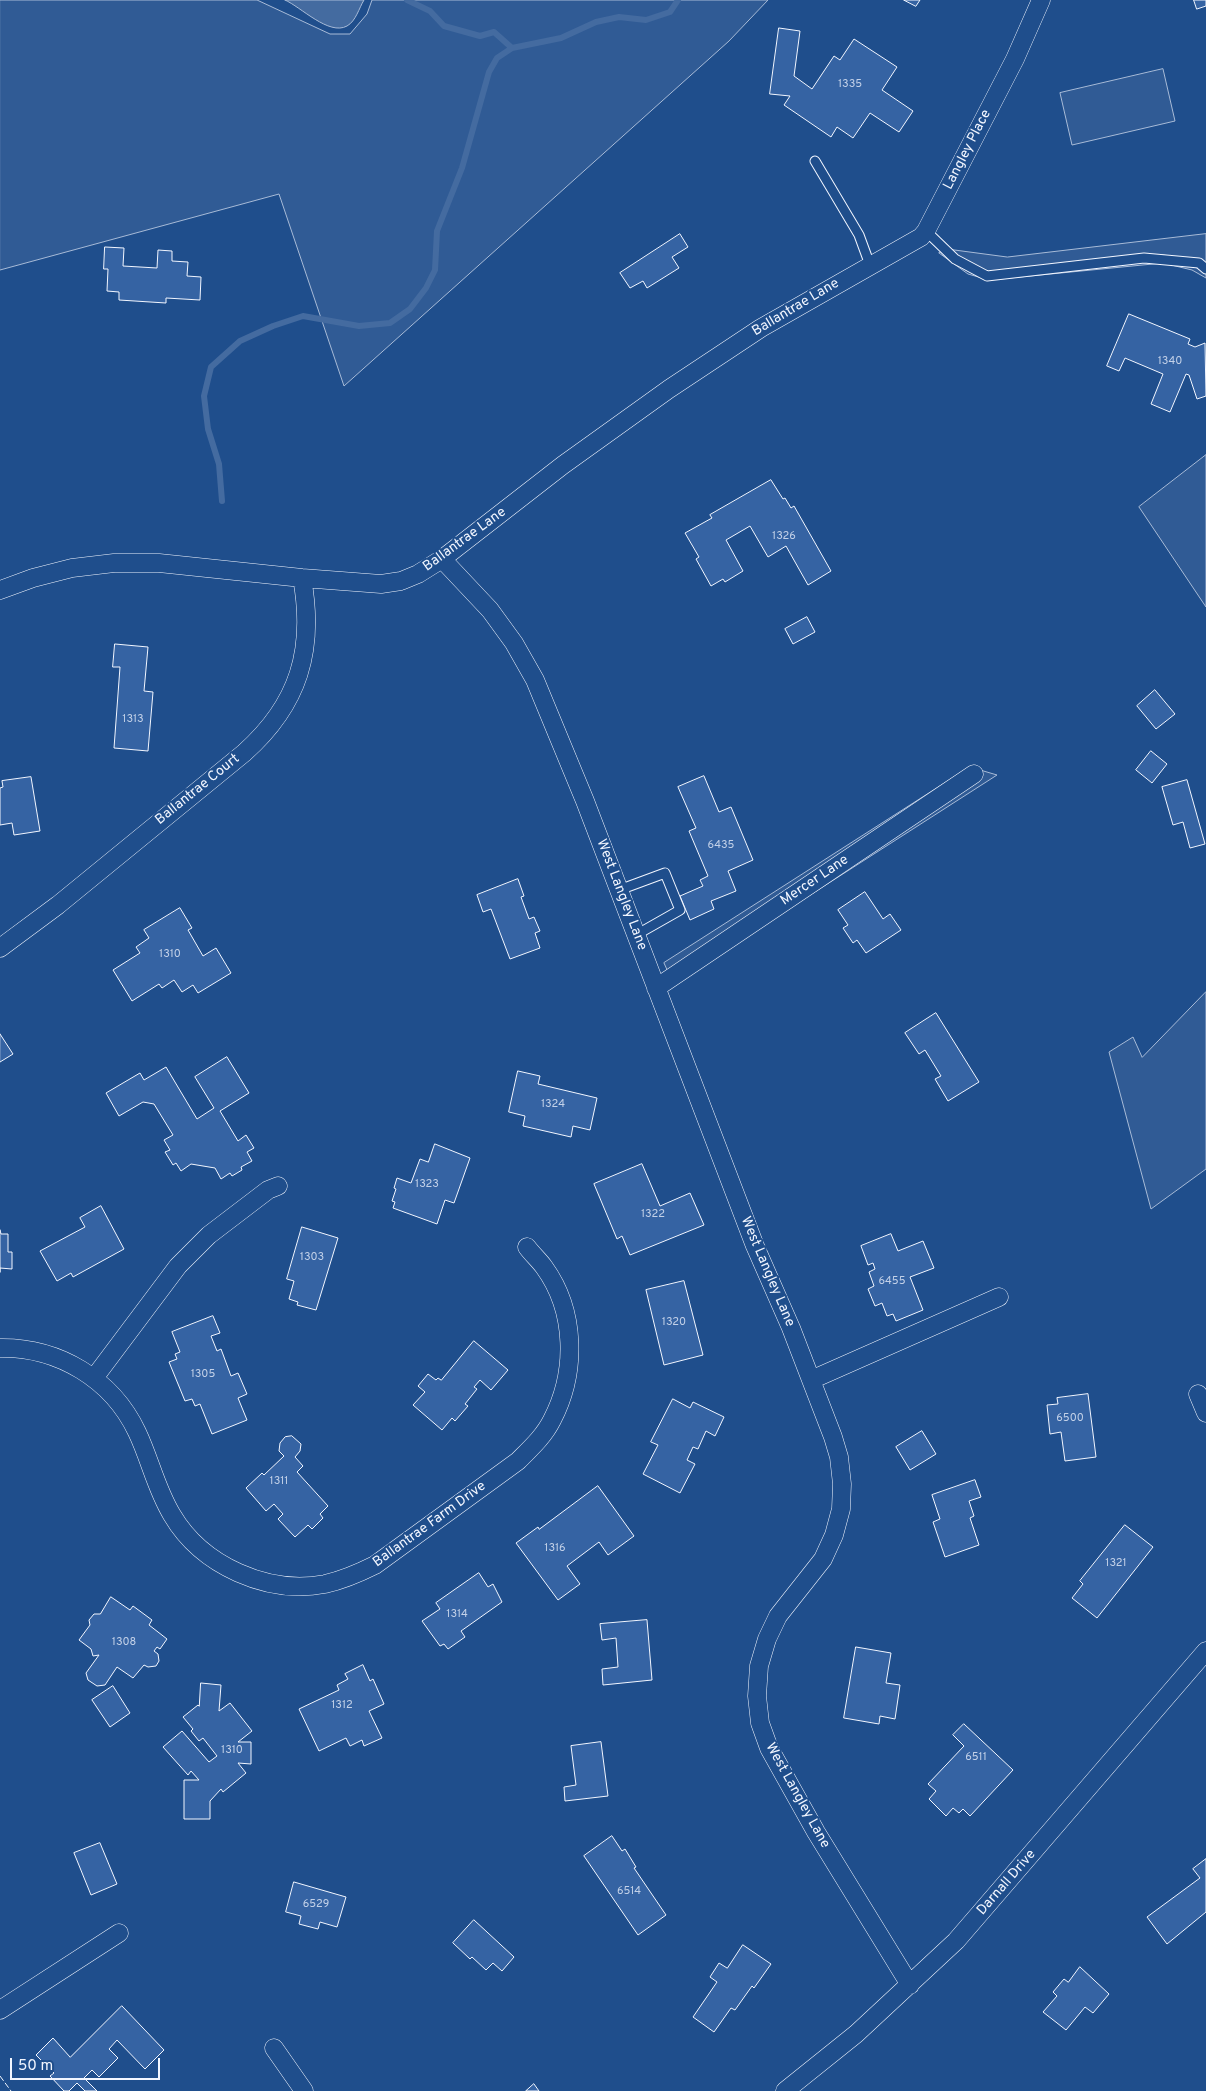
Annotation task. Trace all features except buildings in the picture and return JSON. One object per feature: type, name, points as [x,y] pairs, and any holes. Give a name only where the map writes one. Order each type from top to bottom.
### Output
[{"type":"street","name":"Langley Place","points":[[866,267],[921,236],[926,231],[1015,59],[1041,0]]},
{"type":"street","name":"Ballantrae Lane","points":[[0,590],[33,578],[72,568],[114,563],[158,564],[381,584],[402,581],[418,574],[442,559],[563,466],[669,389],[769,323],[866,267]]},
{"type":"street","name":"West Langley Lane","points":[[442,559],[490,610],[514,643],[535,680],[619,890],[755,1246],[811,1380],[839,1457],[842,1484],[841,1509],[834,1535],[823,1559],[778,1616],[766,1640],[759,1666],[757,1696],[760,1723],[768,1748],[816,1832],[910,1985]]},
{"type":"street","name":"Ballantrae Court","points":[[0,948],[58,905],[266,732],[278,717],[293,690],[303,662],[307,635],[307,605],[302,578]]},
{"type":"street","name":"Mercer Lane","points":[[656,988],[974,774]]},
{"type":"street","points":[[94,1378],[178,1266],[210,1235],[268,1190],[278,1186]]},
{"type":"street","name":"Ballantrae Farm Drive","points":[[0,1348],[15,1348],[42,1353],[68,1362],[106,1388],[124,1408],[137,1432],[159,1491],[173,1517],[191,1540],[210,1556],[242,1575],[266,1582],[295,1586],[325,1584],[351,1577],[375,1565],[518,1461],[537,1442],[551,1421],[563,1396],[568,1371],[570,1345],[566,1318],[558,1292],[545,1268],[527,1247]]},
{"type":"street","points":[[811,1380],[999,1297]]},
{"type":"street","points":[[1198,1394],[1206,1413]]},
{"type":"street","name":"Darnall Drive","points":[[785,2091],[856,2034],[956,1942],[1206,1651]]},
{"type":"street","points":[[0,2010],[119,1933]]},
{"type":"street","points":[[274,2048],[304,2091]]},
{"type":"lane","points":[[815,162],[860,235],[866,267]]},
{"type":"lane","points":[[926,231],[956,259],[987,276],[1144,258],[1199,263],[1206,269]]},
{"type":"lane","points":[[619,890],[665,873],[680,910],[636,935]]},
{"type":"shaded area","points":[[0,0],[257,0],[330,34],[350,34],[367,14],[372,0],[768,0],[729,41],[344,386],[279,194],[0,270]]},
{"type":"shaded area","points":[[285,0],[364,0],[353,21],[347,26],[340,28],[324,24]]},
{"type":"shaded area","points":[[1163,69],[1175,121],[1072,145],[1060,93]]},
{"type":"shaded area","points":[[1206,234],[1206,268],[1180,258],[1163,255],[990,272],[978,270],[947,249],[1007,257]]},
{"type":"shaded area","points":[[943,251],[976,273],[1148,259],[1193,266],[1206,273],[1206,278],[1192,270],[1163,263],[989,280],[968,274],[939,253]]},
{"type":"shaded area","points":[[1206,455],[1206,607],[1139,507]]},
{"type":"shaded area","points":[[970,767],[997,775],[673,983],[664,963]]},
{"type":"shaded area","points":[[1206,992],[1206,1169],[1151,1209],[1109,1052],[1133,1037],[1142,1057]]},
{"type":"waterway","points":[[407,0],[430,11],[444,26],[480,36],[494,32],[512,48]]},
{"type":"waterway","points":[[222,501],[219,464],[208,429],[204,396],[211,367],[240,341],[273,326],[303,316],[359,326],[390,323],[410,309],[426,288],[435,270],[437,231],[462,168],[489,72],[497,58],[512,48],[561,38],[596,22],[619,17],[646,20],[670,12],[678,0]]},
{"type":"fence","points":[[0,2076],[11,2091]]}]
